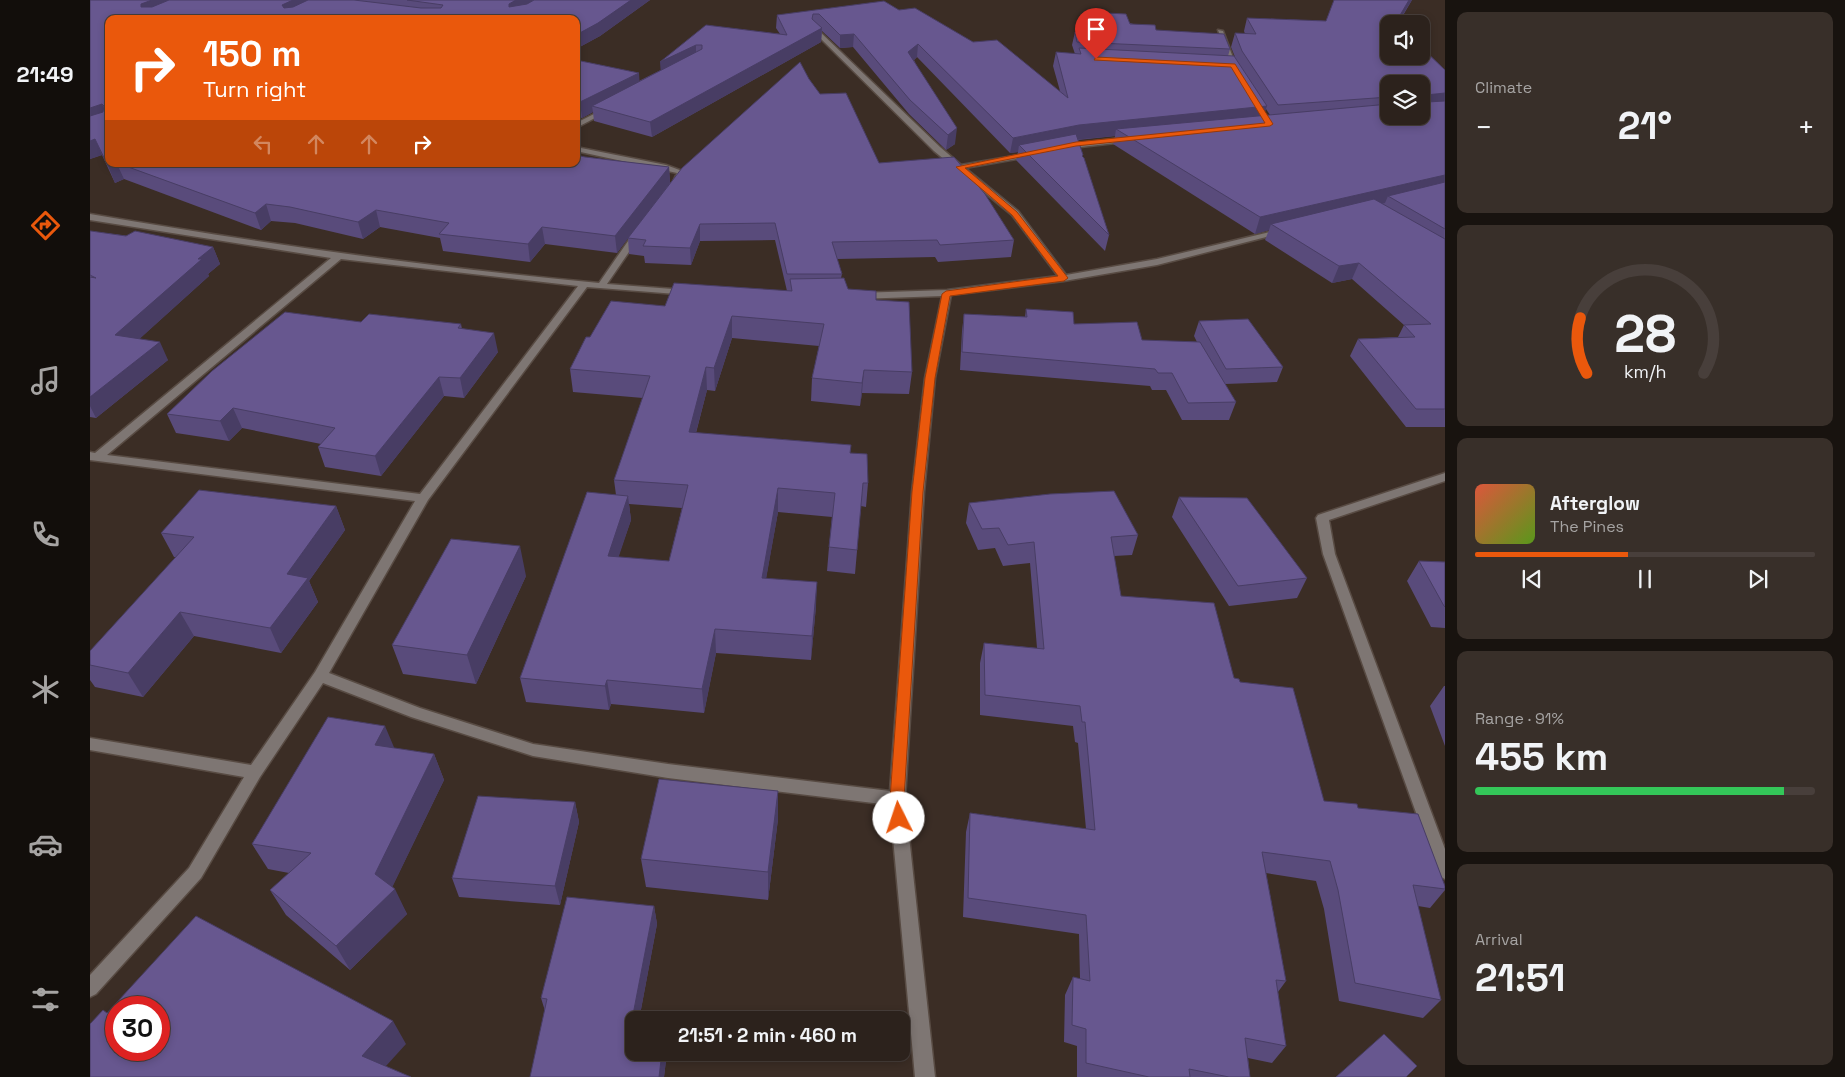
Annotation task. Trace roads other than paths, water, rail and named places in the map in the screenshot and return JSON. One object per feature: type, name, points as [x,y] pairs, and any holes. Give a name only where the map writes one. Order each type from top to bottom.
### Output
[{"type":"street","points":[[815,30],[937,149],[1015,213],[1064,278]]},
{"type":"street","points":[[1220,31],[1233,66],[1238,74]]},
{"type":"street","points":[[1223,65],[1233,66]]},
{"type":"street","points":[[580,124],[611,107]]},
{"type":"street","points":[[1056,148],[1134,138]]},
{"type":"street","points":[[580,150],[666,167],[681,172],[673,188]]},
{"type":"street","points":[[960,167],[1047,151]]},
{"type":"street","points":[[90,217],[172,232],[340,256],[584,285],[696,294]]},
{"type":"street","points":[[601,286],[645,224]]},
{"type":"street","points":[[853,296],[946,294],[1064,278],[1156,262],[1290,230]]},
{"type":"street","points":[[94,457],[340,256]]},
{"type":"street","points":[[90,988],[195,873],[255,772],[320,676],[423,498],[584,285]]},
{"type":"street","points":[[925,1077],[897,799],[918,492],[930,378],[946,294]]},
{"type":"street","points":[[94,457],[423,498]]},
{"type":"street","points":[[1445,477],[1322,518],[1329,554],[1445,871]]},
{"type":"street","points":[[320,676],[416,713],[533,750],[668,771],[897,799]]},
{"type":"street","points":[[90,744],[255,772]]}]
